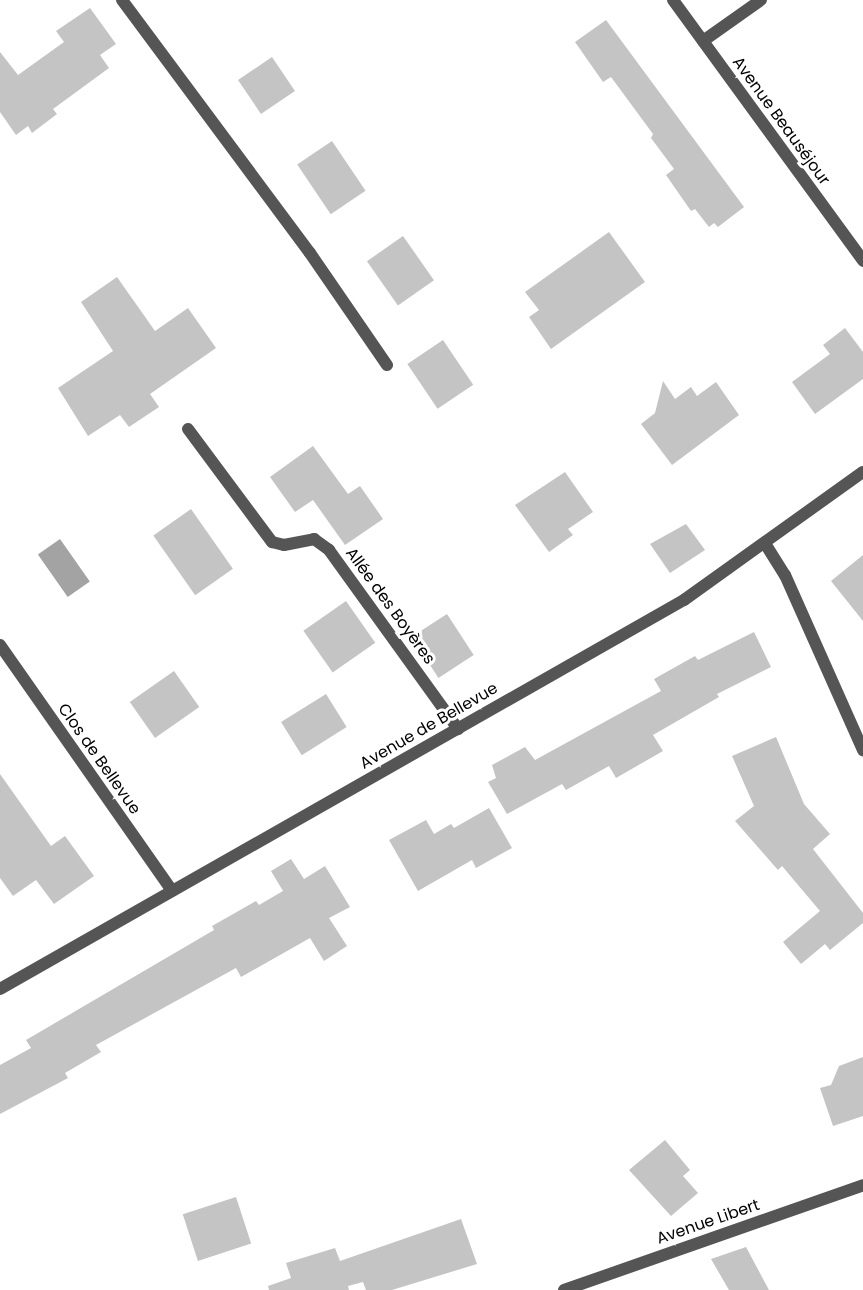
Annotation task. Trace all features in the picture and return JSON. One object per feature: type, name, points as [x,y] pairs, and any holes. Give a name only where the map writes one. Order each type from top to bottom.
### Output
[{"type":"street","points":[[122,0],[310,253],[387,366]]},
{"type":"street","name":"Avenue Beauséjour","points":[[673,0],[863,261]]},
{"type":"street","points":[[703,41],[761,0]]},
{"type":"street","name":"Allée des Boyères","points":[[188,429],[272,542],[284,545],[314,539],[329,550],[458,729]]},
{"type":"street","name":"Avenue de Bellevue","points":[[0,989],[684,600],[766,545],[863,472]]},
{"type":"street","points":[[766,545],[785,575],[863,750]]},
{"type":"street","name":"Clos de Bellevue","points":[[0,645],[172,891]]},
{"type":"street","name":"Avenue Libert","points":[[564,1290],[863,1185]]},
{"type":"shaded area","points":[[60,539],[90,582],[68,597],[38,554]]},
{"type":"building","points":[[90,8],[116,44],[100,55],[109,68],[53,109],[57,114],[32,133],[28,126],[16,135],[0,112],[0,52],[18,75],[64,42],[56,31]]},
{"type":"building","points":[[606,20],[744,207],[718,227],[714,223],[709,227],[695,209],[691,211],[666,175],[674,169],[651,138],[653,134],[611,77],[603,82],[575,42]]},
{"type":"building","points":[[272,57],[295,91],[261,114],[238,80]]},
{"type":"building","points":[[332,141],[366,191],[331,214],[297,164]]},
{"type":"building","points":[[609,232],[645,282],[551,349],[529,317],[539,310],[525,292]]},
{"type":"building","points":[[403,236],[434,280],[398,305],[367,261]]},
{"type":"building","points":[[117,277],[155,331],[188,308],[216,348],[150,394],[159,407],[129,427],[120,415],[88,436],[58,388],[113,351],[81,302]]},
{"type":"building","points":[[845,328],[863,352],[863,379],[815,414],[792,382],[830,354],[823,345]]},
{"type":"building","points":[[443,340],[473,385],[438,409],[407,364]]},
{"type":"building","points":[[663,381],[675,399],[691,387],[697,396],[716,382],[739,415],[672,465],[641,424],[655,413]]},
{"type":"building","points":[[313,446],[348,494],[360,486],[383,519],[345,545],[313,500],[295,512],[270,477]]},
{"type":"building","points":[[565,472],[593,512],[568,529],[573,535],[549,552],[515,505]]},
{"type":"building","points":[[191,509],[233,569],[195,595],[153,535]]},
{"type":"building","points":[[686,524],[705,550],[670,573],[650,544]]},
{"type":"building","points":[[863,555],[863,621],[831,581]]},
{"type":"building","points":[[346,601],[375,643],[333,673],[303,631]]},
{"type":"building","points":[[447,614],[474,655],[438,678],[412,637]]},
{"type":"building","points":[[754,632],[771,667],[717,694],[719,697],[653,735],[663,751],[616,778],[609,766],[566,790],[562,784],[507,814],[488,782],[496,778],[492,765],[525,747],[535,760],[661,691],[654,679],[695,656],[698,660]]},
{"type":"building","points":[[174,671],[199,707],[155,738],[130,702]]},
{"type":"building","points":[[326,694],[347,727],[302,755],[281,722]]},
{"type":"building","points":[[776,737],[804,804],[830,834],[813,849],[863,913],[863,923],[830,950],[825,944],[801,964],[783,942],[820,911],[782,866],[778,870],[735,821],[754,806],[732,756]]},
{"type":"building","points":[[0,774],[51,846],[65,836],[94,876],[54,904],[36,880],[13,896],[0,878]]},
{"type":"building","points":[[489,808],[512,848],[476,868],[472,860],[418,891],[389,840],[426,820],[434,834],[451,824],[454,828]]},
{"type":"building","points":[[291,859],[304,879],[325,866],[350,907],[329,918],[347,946],[324,961],[310,938],[241,977],[236,968],[96,1045],[101,1052],[65,1073],[68,1078],[0,1114],[0,1065],[31,1048],[26,1040],[214,930],[212,926],[256,901],[259,905],[283,891],[271,871]]},
{"type":"building","points":[[863,1057],[863,1116],[833,1126],[820,1088],[831,1085],[839,1066]]},
{"type":"building","points":[[665,1140],[690,1170],[683,1176],[698,1193],[671,1216],[629,1170]]},
{"type":"building","points":[[236,1197],[251,1244],[198,1261],[183,1214]]},
{"type":"building","points":[[461,1219],[477,1264],[392,1290],[366,1290],[363,1282],[348,1286],[349,1290],[269,1290],[268,1286],[291,1278],[286,1263],[335,1248],[340,1261]]},
{"type":"building","points":[[746,1247],[769,1290],[729,1290],[711,1259]]}]
